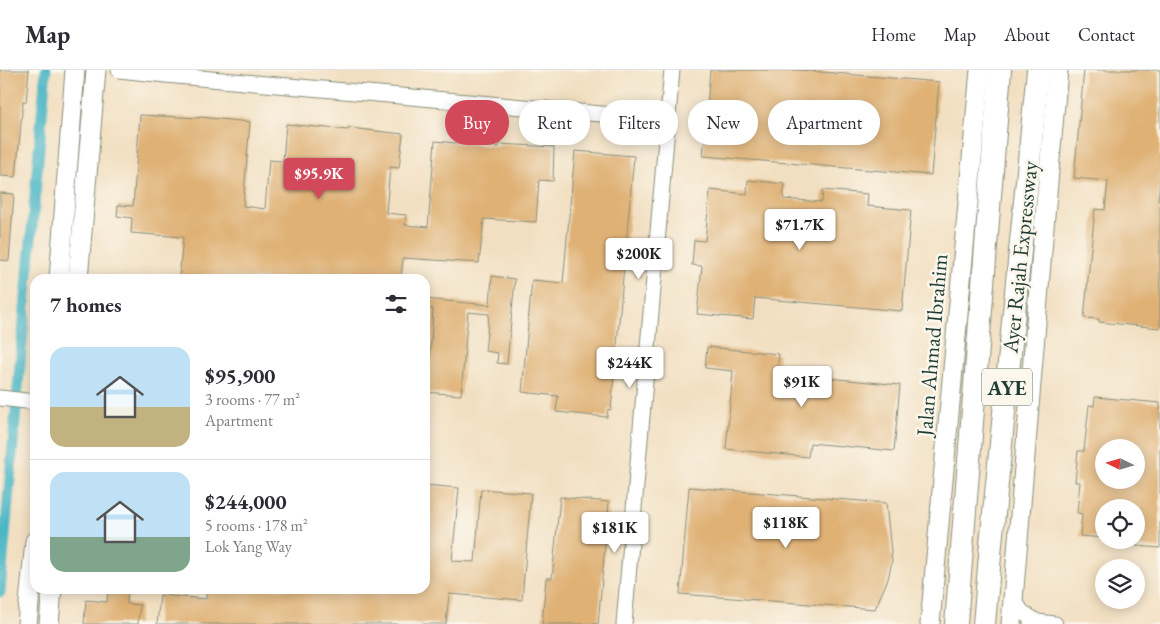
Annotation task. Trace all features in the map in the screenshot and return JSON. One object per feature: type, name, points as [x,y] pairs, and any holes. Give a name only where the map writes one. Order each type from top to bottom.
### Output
[{"type":"highway","name":"Ayer Rajah Expressway","points":[[956,624],[1000,70]]},
{"type":"highway","name":"Ayer Rajah Expressway","points":[[984,624],[1038,70]]},
{"type":"main road","points":[[59,274],[75,70]]},
{"type":"main road","points":[[78,274],[96,70]]},
{"type":"main road","name":"Jalan Ahmad Ibrahim","points":[[930,624],[980,70]]},
{"type":"main road","points":[[1010,624],[1058,70]]},
{"type":"main road","points":[[27,624],[30,593]]},
{"type":"main road","points":[[49,624],[52,594]]},
{"type":"street","points":[[119,70],[600,114]]},
{"type":"street","points":[[670,100],[672,70]]},
{"type":"street","points":[[624,624],[666,145]]},
{"type":"street","points":[[0,398],[30,401]]},
{"type":"street","points":[[1013,599],[1022,612],[1034,623],[1055,624]]},
{"type":"building","points":[[0,70],[29,70],[26,102],[23,101],[16,177],[0,176]]},
{"type":"building","points":[[710,70],[798,70],[939,82],[931,175],[703,156],[704,145],[758,145],[758,100],[708,100]]},
{"type":"building","points":[[1084,70],[1160,70],[1160,178],[1158,201],[1160,201],[1160,328],[1099,322],[1099,319],[1084,318],[1095,209],[1105,210],[1108,181],[1074,178]]},
{"type":"building","points":[[140,115],[199,117],[250,122],[243,206],[265,209],[269,160],[283,161],[286,124],[403,134],[399,168],[390,167],[386,213],[406,215],[405,225],[428,227],[435,141],[445,142],[445,145],[499,147],[499,145],[509,145],[554,147],[553,181],[539,180],[536,222],[484,219],[479,263],[403,258],[401,274],[179,274],[183,237],[131,233],[132,218],[117,216],[118,205],[133,206]]},
{"type":"building","points":[[575,151],[634,156],[611,410],[608,409],[607,417],[556,412],[558,396],[522,392],[532,280],[563,283]]},
{"type":"building","points":[[748,180],[785,184],[783,199],[822,202],[823,190],[868,194],[867,206],[911,210],[902,311],[755,298],[753,319],[697,314],[702,266],[692,265],[694,240],[705,241],[710,190],[747,194]]},
{"type":"building","points":[[0,193],[14,194],[9,261],[0,260]]},
{"type":"building","points":[[492,276],[515,279],[507,364],[497,363],[498,353],[485,351],[489,314],[468,312],[461,395],[430,392],[433,309],[430,309],[430,299],[490,305]]},
{"type":"building","points":[[707,347],[779,354],[777,373],[900,385],[894,451],[810,443],[808,457],[726,449],[733,371],[705,368]]},
{"type":"building","points":[[1095,397],[1160,403],[1160,548],[1145,547],[1145,499],[1095,499],[1095,537],[1080,536],[1082,514],[1077,513],[1080,482],[1075,482],[1078,451],[1084,451],[1089,405],[1094,406]]},
{"type":"building","points":[[430,485],[459,488],[452,561],[475,562],[481,489],[531,493],[522,600],[449,594],[446,624],[157,624],[160,595],[206,599],[206,594],[430,594]]},
{"type":"building","points":[[689,487],[886,503],[892,561],[888,579],[875,609],[680,594]]},
{"type":"building","points":[[560,497],[609,502],[598,624],[542,624],[546,578],[552,578]]},
{"type":"building","points":[[108,594],[128,594],[127,604],[140,605],[138,624],[84,624],[86,600],[107,602]]},
{"type":"waterway","points":[[0,592],[46,70]]}]
